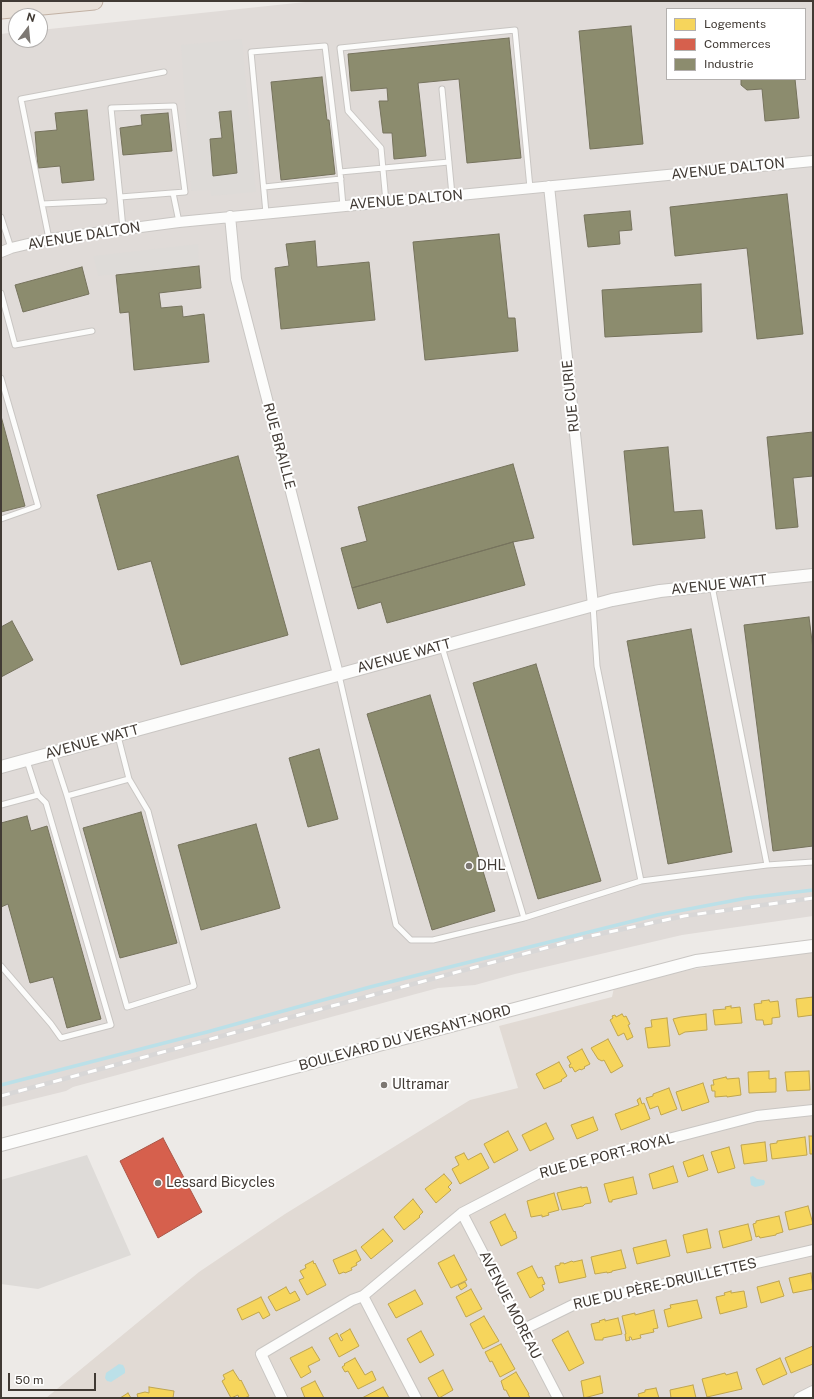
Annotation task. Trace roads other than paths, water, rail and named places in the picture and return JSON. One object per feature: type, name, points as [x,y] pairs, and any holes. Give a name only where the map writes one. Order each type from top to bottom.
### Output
[{"type":"highway","points":[[1,10],[94,1]]},
{"type":"highway","points":[[1,15],[41,6]]},
{"type":"street","name":"AVENUE DALTON","points":[[1,252],[11,248],[49,239],[230,216],[813,161]]},
{"type":"street","name":"RUE CURIE","points":[[549,186],[593,605]]},
{"type":"street","name":"RUE BRAILLE","points":[[230,216],[236,280],[338,674]]},
{"type":"street","name":"AVENUE WATT","points":[[1,767],[118,736],[338,674],[638,594],[813,575]]},
{"type":"street","name":"BOULEVARD DU VERSANT-NORD","points":[[1,1145],[696,961],[813,946]]},
{"type":"street","name":"RUE DE PORT-ROYAL","points":[[282,1398],[261,1354],[352,1300],[362,1296],[462,1213],[541,1172],[757,1116],[813,1110]]},
{"type":"street","name":"AVENUE MOREAU","points":[[462,1213],[558,1398]]},
{"type":"street","name":"RUE DU PÈRE-DRUILLETTES","points":[[522,1330],[573,1305],[813,1250]]},
{"type":"street","points":[[362,1296],[416,1398]]},
{"type":"street","points":[[799,1398],[813,1391]]},
{"type":"lane","points":[[386,202],[381,148],[348,111],[340,48],[515,30],[530,188]]},
{"type":"lane","points":[[266,213],[251,52],[325,46],[343,206]]},
{"type":"lane","points":[[49,239],[21,99],[164,72]]},
{"type":"lane","points":[[442,89],[452,195]]},
{"type":"lane","points":[[120,197],[185,192],[174,106],[111,108],[123,229]]},
{"type":"lane","points":[[340,172],[449,162]]},
{"type":"lane","points":[[264,187],[341,179]]},
{"type":"lane","points":[[173,193],[178,222]]},
{"type":"lane","points":[[42,204],[104,201]]},
{"type":"lane","points":[[1,217],[11,248]]},
{"type":"lane","points":[[1,293],[15,345],[92,331]]},
{"type":"lane","points":[[1,378],[38,506],[1,519]]},
{"type":"lane","points":[[712,585],[767,865]]},
{"type":"lane","points":[[593,605],[597,666],[641,881]]},
{"type":"lane","points":[[442,646],[524,918]]},
{"type":"lane","points":[[338,674],[396,925],[411,940],[434,940],[524,918],[641,881],[767,865],[813,862]]},
{"type":"lane","points":[[52,753],[67,796],[126,1007],[194,986],[148,811],[129,779],[118,736]]},
{"type":"lane","points":[[1,966],[51,1024],[61,1038],[111,1025],[46,803],[38,795],[26,760]]},
{"type":"lane","points":[[67,796],[129,779]]},
{"type":"lane","points":[[1,805],[38,795]]},
{"type":"water","points":[[753,1176],[757,1179],[764,1180],[764,1185],[755,1187],[751,1185],[750,1177]]},
{"type":"water","points":[[119,1364],[123,1365],[125,1373],[111,1382],[107,1381],[105,1378],[106,1373]]},
{"type":"waterway","points":[[1,1085],[207,1032],[370,987],[657,915],[747,898],[813,890]]},
{"type":"railway","points":[[1,1096],[586,937],[684,916],[813,898]]},
{"type":"place","name":"DHL","points":[[469,866]]},
{"type":"place","name":"Ultramar","points":[[384,1085]]},
{"type":"place","name":"Lessard Bicycles","points":[[158,1183]]}]
